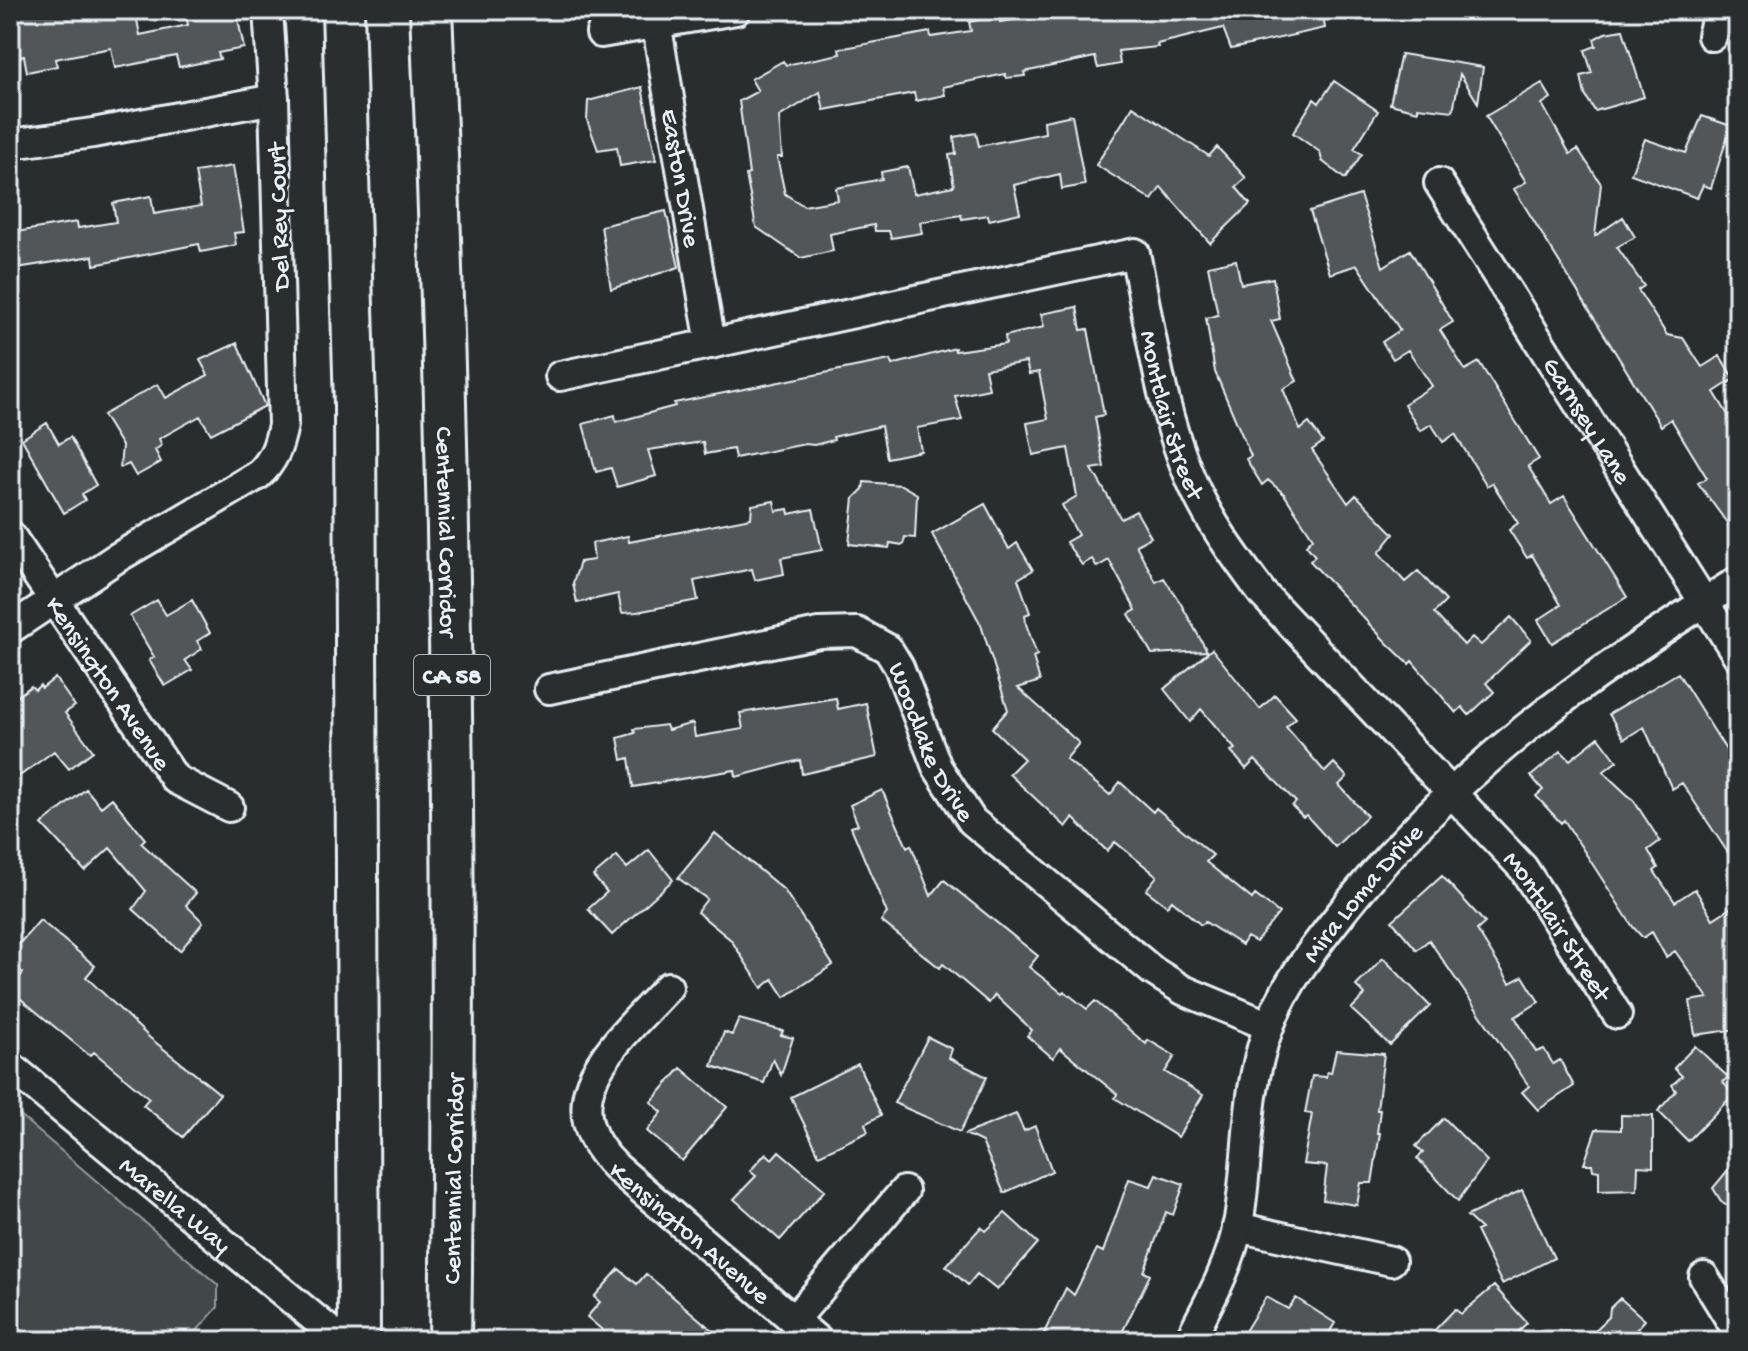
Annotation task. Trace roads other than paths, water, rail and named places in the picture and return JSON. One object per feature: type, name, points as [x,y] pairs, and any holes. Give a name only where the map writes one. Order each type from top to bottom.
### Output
[{"type":"highway","points":[[343,10],[355,422],[359,1341]]},
{"type":"highway","name":"Centennial Corridor","points":[[431,10],[451,611],[454,923],[450,1341]]},
{"type":"street","name":"Del Rey Court","points":[[53,599],[258,475],[271,462],[283,425],[274,99],[268,10]]},
{"type":"street","points":[[601,33],[655,18],[736,10]]},
{"type":"street","name":"Easton Drive","points":[[655,18],[711,344]]},
{"type":"street","points":[[10,144],[93,133],[274,99]]},
{"type":"street","name":"Garnsey Lane","points":[[1439,183],[1738,656]]},
{"type":"street","name":"Montclair Street","points":[[560,376],[1135,253],[1167,413],[1182,458],[1208,513],[1262,593],[1523,868],[1617,1014]]},
{"type":"street","name":"Kensington Avenue","points":[[10,535],[175,779],[229,807]]},
{"type":"street","name":"Mira Loma Drive","points":[[1189,1341],[1218,1286],[1237,1227],[1247,1115],[1256,1067],[1269,1026],[1288,987],[1312,949],[1372,874],[1451,791],[1579,684],[1738,581]]},
{"type":"street","points":[[10,629],[53,599]]},
{"type":"street","name":"Woodlake Drive","points":[[549,689],[819,633],[842,630],[874,638],[888,649],[899,667],[937,767],[972,821],[1153,971],[1183,990],[1269,1026]]},
{"type":"street","name":"Kensington Avenue","points":[[668,987],[597,1070],[584,1109],[588,1128],[604,1155],[818,1341]]},
{"type":"street","name":"Marella Way","points":[[10,1066],[242,1262],[342,1341]]},
{"type":"street","points":[[794,1320],[904,1191]]},
{"type":"street","points":[[1237,1227],[1391,1261]]},
{"type":"street","points":[[1704,1277],[1738,1332]]}]
